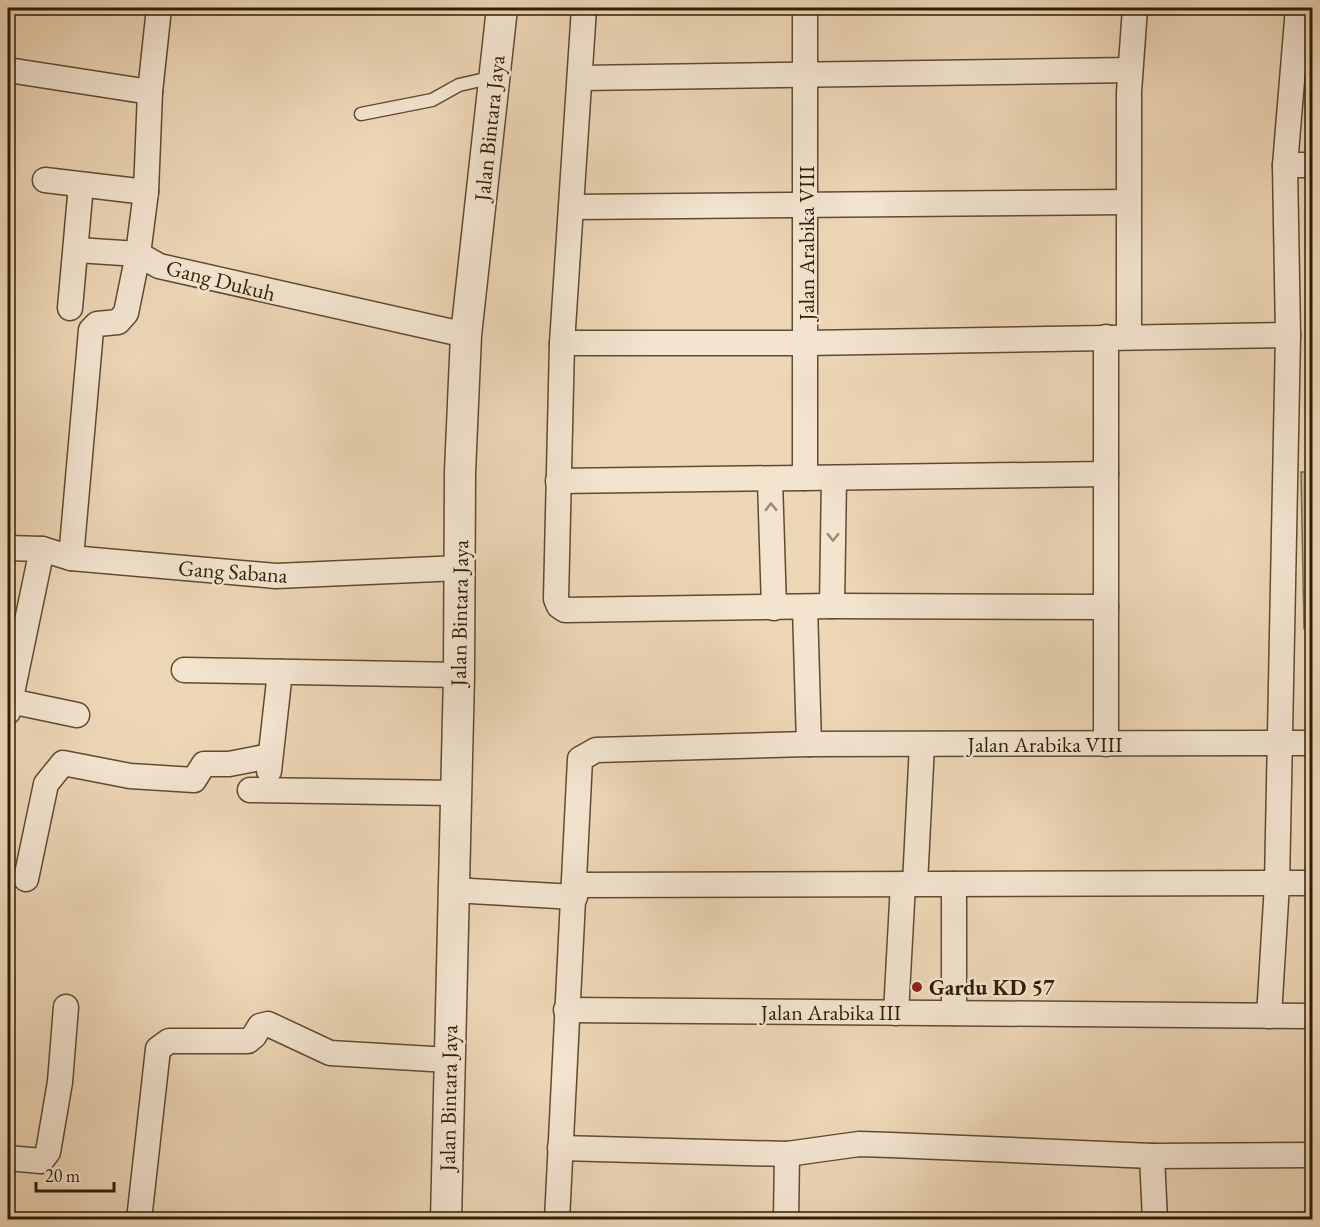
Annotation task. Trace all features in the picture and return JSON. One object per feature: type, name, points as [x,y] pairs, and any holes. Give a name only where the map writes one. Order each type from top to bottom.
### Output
[{"type":"street","name":"Gang Dukuh","points":[[159,8],[150,92],[146,192],[138,254],[159,266],[182,273],[466,335]]},
{"type":"street","name":"Jalan Bintara Jaya","points":[[446,1220],[466,335],[502,8]]},
{"type":"street","points":[[584,8],[573,207],[562,343],[556,599],[559,606],[565,610],[832,606],[1106,608]]},
{"type":"street","name":"Jalan Arabika VIII","points":[[805,8],[805,478]]},
{"type":"street","points":[[1106,744],[1106,474],[1128,202],[1130,70],[1135,8]]},
{"type":"street","points":[[1269,1016],[1277,884],[1288,336],[1285,165],[1298,8]]},
{"type":"street","points":[[8,70],[150,92]]},
{"type":"street","points":[[581,78],[1130,70]]},
{"type":"street","points":[[1285,165],[1312,165]]},
{"type":"street","points":[[45,180],[146,192]]},
{"type":"street","points":[[70,308],[77,250],[80,196]]},
{"type":"street","points":[[573,207],[1128,202]]},
{"type":"street","points":[[71,558],[91,330],[97,324],[118,322],[126,313],[138,254],[77,250]]},
{"type":"street","points":[[562,343],[806,343],[1288,336]]},
{"type":"street","points":[[558,481],[1106,474]]},
{"type":"street","points":[[832,606],[834,478]]},
{"type":"street","points":[[770,480],[774,608]]},
{"type":"street","name":"Gang Sabana","points":[[8,548],[42,549],[71,558],[276,576],[460,568]]},
{"type":"street","points":[[42,549],[17,611],[9,706],[77,715]]},
{"type":"street","points":[[806,607],[810,744]]},
{"type":"street","points":[[184,670],[459,675]]},
{"type":"street","points":[[280,672],[270,756],[258,790],[455,793]]},
{"type":"street","name":"Jalan Arabika VIII","points":[[575,891],[580,759],[596,750],[810,744],[1312,743]]},
{"type":"street","points":[[896,1013],[922,745]]},
{"type":"street","points":[[26,879],[46,784],[63,763],[130,776],[194,780],[204,764],[229,764],[270,756]]},
{"type":"street","points":[[453,890],[575,891],[909,884],[1312,883]]},
{"type":"street","points":[[954,884],[954,1013]]},
{"type":"street","points":[[557,1220],[566,1010],[575,891]]},
{"type":"street","points":[[8,1158],[41,1161],[48,1152],[60,1082],[66,1007]]},
{"type":"street","name":"Jalan Arabika III","points":[[566,1010],[1312,1016]]},
{"type":"street","points":[[140,1220],[158,1050],[169,1041],[248,1041],[260,1026],[268,1024],[330,1053],[449,1060]]},
{"type":"street","points":[[560,1148],[787,1154],[880,1144],[1152,1156],[1312,1155]]},
{"type":"street","points":[[786,1220],[787,1154]]},
{"type":"street","points":[[1152,1156],[1155,1220]]},
{"type":"lane","points":[[361,114],[432,100],[459,85],[495,77]]},
{"type":"green space","points":[[1301,472],[1312,472],[1312,628],[1304,629]]},
{"type":"place","name":"Gardu KD 57","points":[[917,987]]}]
